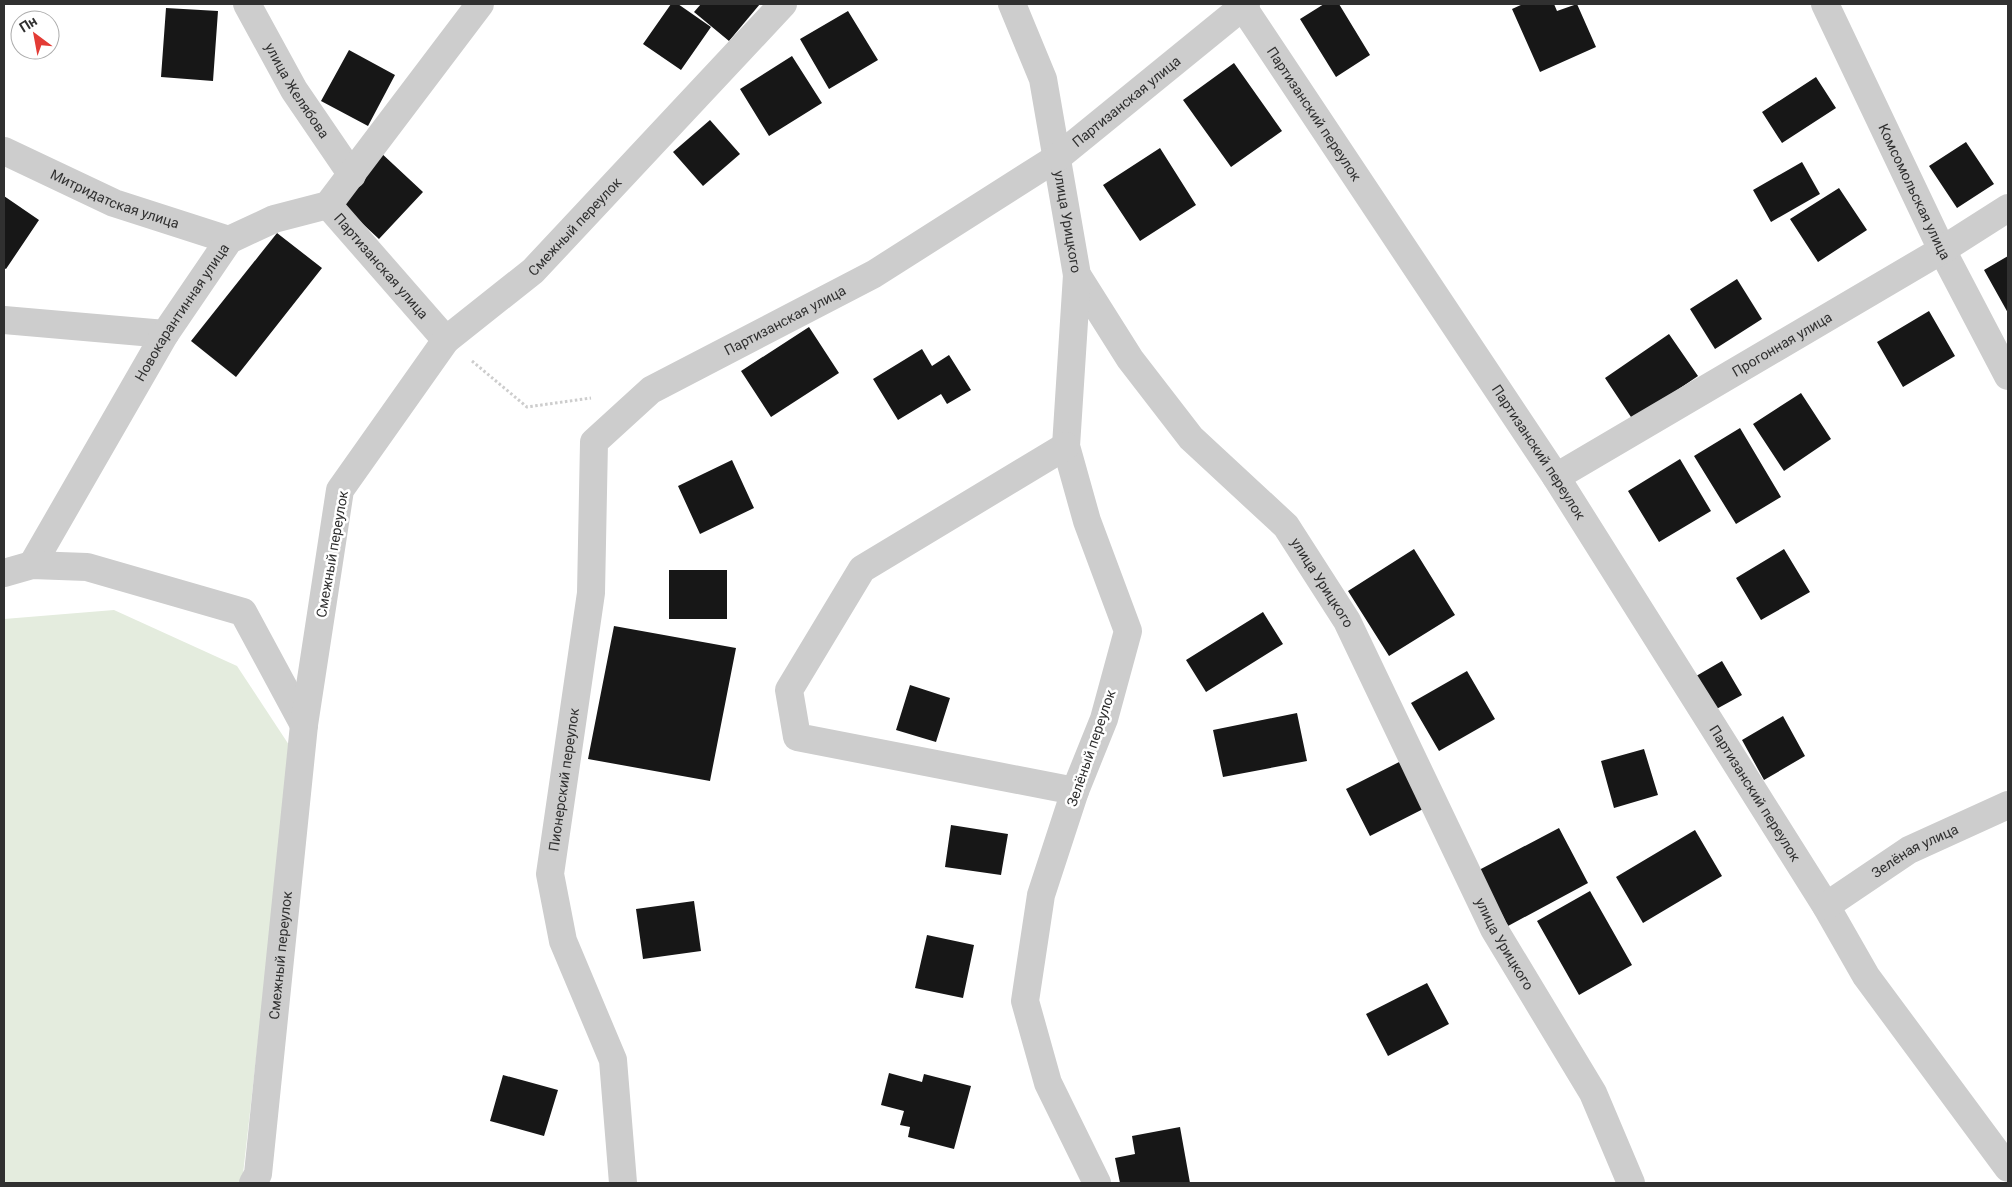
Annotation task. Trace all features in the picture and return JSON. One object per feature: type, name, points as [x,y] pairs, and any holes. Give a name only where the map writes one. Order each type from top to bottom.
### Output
[{"type":"street","name":"улица Желябова","points":[[247,4],[294,90],[352,175]]},
{"type":"street","points":[[328,206],[480,4]]},
{"type":"street","name":"Смежный переулок","points":[[254,1183],[258,1174],[304,725],[340,490],[446,340],[533,272],[783,4]]},
{"type":"street","name":"улица Урицкого","points":[[1012,4],[1043,78],[1077,275],[1130,359],[1191,438],[1286,526],[1347,621],[1494,928],[1593,1093],[1630,1183]]},
{"type":"street","name":"Партизанская улица","points":[[651,390],[874,274],[1058,157],[1243,4]]},
{"type":"street","name":"Партизанский переулок","points":[[1243,4],[1556,477],[1826,906],[1866,976],[2008,1168]]},
{"type":"street","name":"Комсомольская улица","points":[[1825,4],[1942,250],[2008,376]]},
{"type":"street","name":"Митридатская улица","points":[[4,151],[114,203],[229,240]]},
{"type":"street","name":"Партизанская улица","points":[[328,206],[446,340]]},
{"type":"street","name":"Новокарантинная улица","points":[[32,565],[165,334],[229,240],[274,219],[328,206]]},
{"type":"street","name":"Прогонная улица","points":[[1556,477],[1942,250],[2008,208]]},
{"type":"street","name":"Зелёный переулок","points":[[1077,275],[1066,446],[1087,521],[1128,631],[1104,719],[1075,791],[1041,895],[1026,1000],[1048,1083],[1097,1183]]},
{"type":"street","points":[[4,320],[165,334]]},
{"type":"street","name":"Пионерский переулок","points":[[623,1183],[613,1060],[563,941],[550,874],[592,593],[594,442],[651,390]]},
{"type":"street","points":[[1066,446],[862,569],[789,690],[797,737],[1075,791]]},
{"type":"street","points":[[4,573],[32,565],[87,567],[243,612],[304,725]]},
{"type":"street","name":"Зелёная улица","points":[[1826,906],[1909,850],[2008,805]]},
{"type":"path","points":[[446,340],[527,407],[594,398]]},
{"type":"shaded area","points":[[114,610],[237,666],[291,748],[242,1183],[4,1183],[4,619]]},
{"type":"building","points":[[671,4],[678,4],[711,27],[681,70],[643,44]]},
{"type":"building","points":[[701,4],[760,4],[729,41],[694,12]]},
{"type":"building","points":[[1324,4],[1339,4],[1370,55],[1336,77],[1300,19]]},
{"type":"building","points":[[1523,4],[1554,4],[1557,11],[1577,4],[1596,47],[1540,72],[1512,9]]},
{"type":"building","points":[[166,8],[218,11],[213,81],[161,77]]},
{"type":"building","points":[[848,11],[878,60],[829,89],[800,39]]},
{"type":"building","points":[[349,50],[395,75],[368,126],[321,101]]},
{"type":"building","points":[[792,56],[822,103],[769,136],[740,89]]},
{"type":"building","points":[[1234,63],[1282,131],[1231,167],[1183,100]]},
{"type":"building","points":[[1816,77],[1836,108],[1782,143],[1762,112]]},
{"type":"building","points":[[710,120],[740,154],[703,186],[673,152]]},
{"type":"building","points":[[1966,142],[1994,184],[1957,208],[1929,166]]},
{"type":"building","points":[[1160,148],[1196,205],[1140,241],[1103,185]]},
{"type":"building","points":[[379,151],[423,192],[379,239],[336,199]]},
{"type":"building","points":[[1802,162],[1820,194],[1771,222],[1753,190]]},
{"type":"building","points":[[1839,188],[1867,230],[1818,262],[1790,219]]},
{"type":"building","points":[[4,196],[39,220],[6,269],[4,268]]},
{"type":"building","points":[[277,233],[322,268],[236,377],[191,341]]},
{"type":"building","points":[[2008,256],[2008,313],[1984,270]]},
{"type":"building","points":[[1737,279],[1762,319],[1715,349],[1690,309]]},
{"type":"building","points":[[1929,311],[1955,356],[1903,387],[1877,342]]},
{"type":"building","points":[[809,327],[839,373],[771,417],[741,371]]},
{"type":"building","points":[[1669,334],[1698,376],[1633,420],[1605,378]]},
{"type":"building","points":[[922,349],[932,366],[949,355],[971,390],[947,404],[941,394],[898,420],[873,379]]},
{"type":"building","points":[[1801,393],[1831,439],[1784,471],[1753,424]]},
{"type":"building","points":[[1740,428],[1781,497],[1736,524],[1694,456]]},
{"type":"building","points":[[1680,459],[1711,511],[1659,542],[1628,491]]},
{"type":"building","points":[[732,460],[754,508],[700,534],[678,486]]},
{"type":"building","points":[[1414,549],[1455,615],[1389,656],[1348,591]]},
{"type":"building","points":[[1784,549],[1810,592],[1761,620],[1736,578]]},
{"type":"building","points":[[669,570],[727,570],[727,619],[669,619]]},
{"type":"building","points":[[1263,612],[1283,644],[1206,692],[1186,660]]},
{"type":"building","points":[[614,626],[736,648],[710,781],[588,759]]},
{"type":"building","points":[[1722,661],[1742,695],[1711,712],[1691,679]]},
{"type":"building","points":[[1467,671],[1495,719],[1439,751],[1411,703]]},
{"type":"building","points":[[910,685],[950,698],[936,742],[896,730]]},
{"type":"building","points":[[1297,713],[1307,761],[1223,777],[1213,730]]},
{"type":"building","points":[[1783,716],[1805,756],[1764,780],[1742,740]]},
{"type":"building","points":[[1644,749],[1658,795],[1614,808],[1601,761]]},
{"type":"building","points":[[1407,758],[1431,805],[1370,836],[1346,789]]},
{"type":"building","points":[[951,825],[1008,834],[1001,875],[945,867]]},
{"type":"building","points":[[1559,828],[1588,883],[1508,926],[1479,870]]},
{"type":"building","points":[[1695,830],[1722,876],[1643,923],[1616,877]]},
{"type":"building","points":[[1590,891],[1632,965],[1579,995],[1537,921]]},
{"type":"building","points":[[694,901],[701,951],[643,959],[636,909]]},
{"type":"building","points":[[927,935],[974,945],[963,998],[915,988]]},
{"type":"building","points":[[1427,983],[1449,1024],[1388,1056],[1366,1014]]},
{"type":"building","points":[[889,1073],[922,1082],[924,1074],[971,1086],[954,1149],[908,1137],[910,1127],[900,1125],[904,1111],[881,1105]]},
{"type":"building","points":[[503,1075],[558,1090],[544,1136],[490,1121]]},
{"type":"building","points":[[1180,1127],[1190,1183],[1120,1183],[1115,1158],[1135,1154],[1132,1136]]}]
